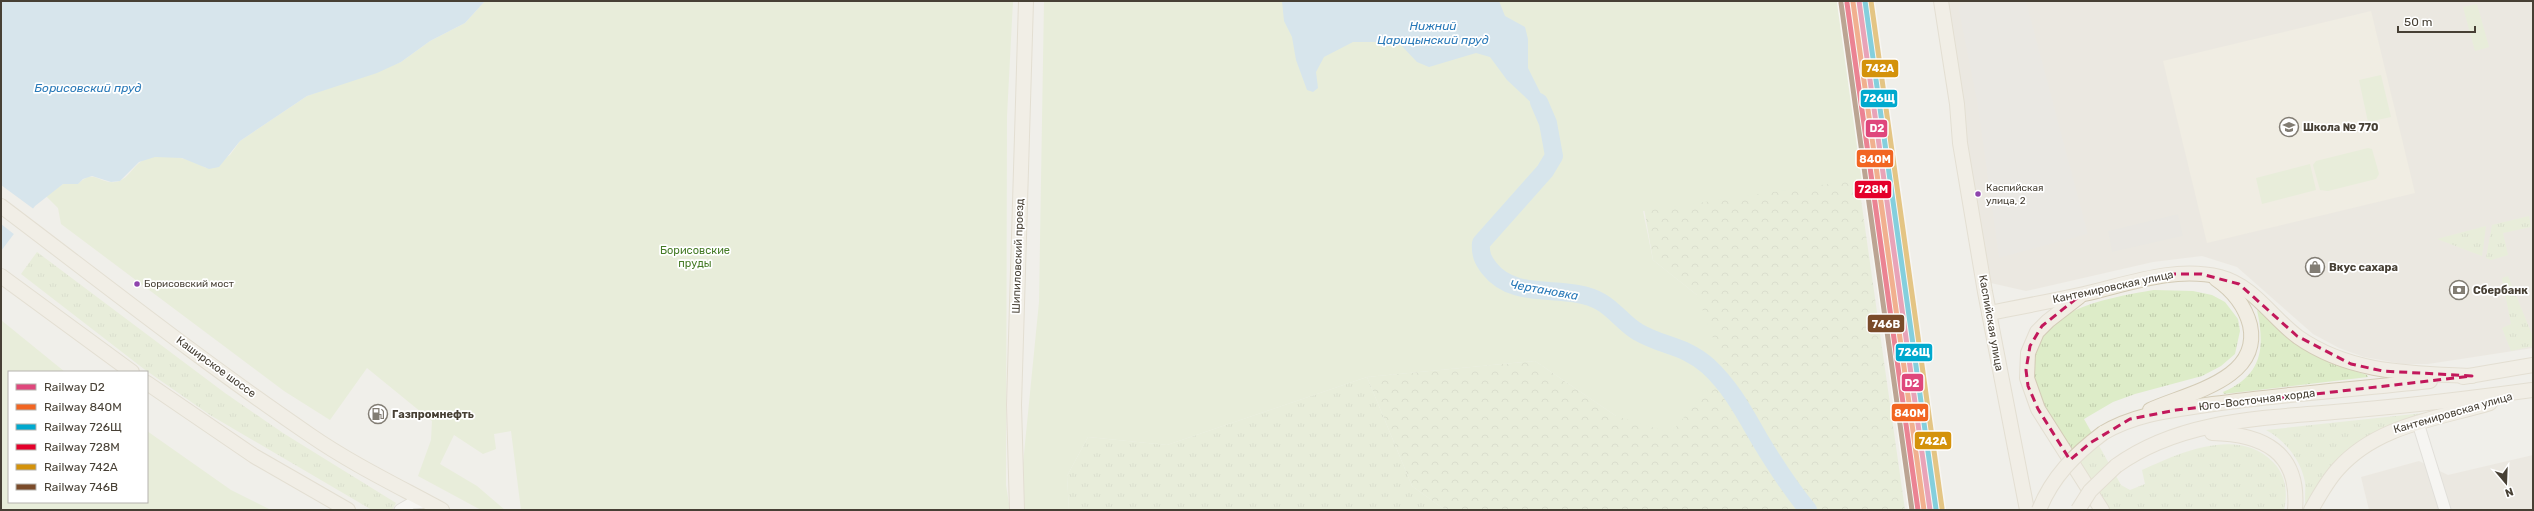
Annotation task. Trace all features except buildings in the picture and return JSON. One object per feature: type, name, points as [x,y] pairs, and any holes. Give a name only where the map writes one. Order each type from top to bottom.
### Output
[{"type":"main road","name":"Шипиловский проезд","points":[[1017,510],[1014,405],[1026,1]]},
{"type":"main road","name":"Каспийская улица","points":[[1936,1],[1989,313],[2027,510]]},
{"type":"main road","name":"Каспийская улица","points":[[1941,1],[1959,136]]},
{"type":"main road","name":"Каширское шоссе","points":[[1,206],[190,349],[312,436],[394,486],[442,510]]},
{"type":"main road","name":"Кантемировская улица","points":[[1989,313],[2082,294],[2168,274],[2187,272],[2229,280],[2248,289],[2297,336],[2322,351],[2344,361],[2383,371],[2472,376]]},
{"type":"main road","points":[[2130,419],[2175,398],[2215,384],[2229,376],[2244,360],[2251,340],[2248,318],[2229,289],[2209,275]]},
{"type":"main road","points":[[1,276],[131,371]]},
{"type":"main road","points":[[2082,294],[2048,320],[2038,332],[2028,353],[2027,378],[2038,409],[2102,510]]},
{"type":"main road","name":"Юго-Восточная хорда","points":[[2039,510],[2047,491],[2067,464],[2103,433],[2130,419],[2244,400],[2472,376],[2533,365]]},
{"type":"main road","points":[[148,384],[254,456],[348,510]]},
{"type":"main road","name":"Кантемировская улица","points":[[2311,510],[2337,470],[2360,449],[2385,434],[2532,390]]},
{"type":"main road","name":"Юго-Восточная хорда","points":[[2078,510],[2090,491],[2116,466],[2145,447],[2178,433],[2249,421],[2449,402],[2532,390]]},
{"type":"main road","points":[[2178,433],[2231,433],[2265,442],[2283,457],[2289,467],[2295,485],[2295,510]]},
{"type":"street","points":[[2418,423],[2445,510]]},
{"type":"street","points":[[400,510],[412,503],[428,502]]},
{"type":"highlighted area","points":[[2168,274],[2201,274],[2239,284],[2297,336],[2351,364],[2383,371],[2472,376],[2176,410],[2130,419],[2090,443],[2070,460],[2038,409],[2028,386],[2026,370],[2030,346],[2042,326],[2082,294]]},
{"type":"shaded area","points":[[1945,1],[2533,1],[2533,348],[2428,364],[2403,364],[2364,357],[2339,348],[2313,334],[2237,267],[2202,256],[2153,262],[2026,291],[1982,281]]},
{"type":"shaded area","points":[[1975,1],[2026,1],[2088,234],[1999,258],[1977,101],[1958,6]]},
{"type":"shaded area","name":"Школа № 770","points":[[2371,11],[2415,193],[2207,243],[2163,61]]},
{"type":"shaded area","points":[[2178,214],[2183,236],[2112,252],[2108,231]]},
{"type":"shaded area","points":[[2533,455],[2533,510],[2369,510],[2361,477],[2419,461],[2448,475]]},
{"type":"green space","name":"Борисовские пруды","points":[[485,1],[1013,1],[1007,116],[1006,485],[1010,510],[521,510],[511,431],[494,434],[496,449],[483,454],[454,435],[440,464],[477,486],[505,510],[481,510],[418,476],[431,440],[432,421],[367,368],[330,420],[284,391],[61,224],[58,208],[46,196],[63,184],[78,184],[88,177],[109,182],[122,180],[139,163],[154,156],[173,156],[182,158],[206,168],[230,155],[240,141],[307,96],[401,62],[430,41],[465,23]]},
{"type":"green space","points":[[1044,1],[1837,1],[1863,179],[1643,211],[1653,260],[1697,295],[1724,368],[1671,433],[1616,416],[1535,361],[1367,377],[1167,445],[1088,437],[1067,476],[1069,510],[1023,510],[1021,484],[1039,302]]},
{"type":"green space","points":[[1608,1],[1838,1],[1858,178],[1905,510],[1451,510],[1441,507],[1412,486],[1367,377],[1535,361],[1616,416],[1697,295],[1653,260]]},
{"type":"green space","points":[[2477,4],[2489,47],[2475,51],[2463,7]]},
{"type":"green space","points":[[2381,75],[2391,117],[2368,122],[2359,80]]},
{"type":"green space","points":[[2368,148],[2372,149],[2379,174],[2376,179],[2328,191],[2320,190],[2313,165],[2316,161]]},
{"type":"green space","points":[[2310,164],[2316,190],[2262,204],[2256,178]]},
{"type":"green space","points":[[2529,216],[2531,227],[2503,233],[2508,255],[2491,260],[2486,258],[2492,225]]},
{"type":"green space","points":[[2486,226],[2482,256],[2437,239]]},
{"type":"green space","points":[[37,252],[225,393],[283,433],[396,503],[392,510],[372,510],[210,415],[144,369],[21,274]]},
{"type":"green space","points":[[2508,276],[2533,337],[2533,346],[2511,351],[2502,328],[2511,324],[2502,278]]},
{"type":"green space","points":[[2154,290],[2193,291],[2212,295],[2225,302],[2238,319],[2240,331],[2235,354],[2221,366],[2202,376],[2135,394],[2113,402],[2084,419],[2121,485],[2130,490],[2145,484],[2142,470],[2190,451],[2208,446],[2226,444],[2243,446],[2259,451],[2273,462],[2281,473],[2286,491],[2284,510],[2107,510],[2037,397],[2033,366],[2037,345],[2049,328],[2065,316],[2085,306],[2108,299]]},
{"type":"green space","points":[[2257,310],[2315,355],[2333,364],[2367,375],[2368,377],[2224,394],[2223,392],[2236,385],[2246,377],[2258,358],[2261,336]]},
{"type":"green space","points":[[1,320],[64,371],[8,371],[8,503],[148,503],[148,432],[231,490],[271,510],[1,510]]},
{"type":"green space","points":[[1367,377],[1412,486],[1441,507],[1451,510],[1069,510],[1067,476],[1088,437],[1167,445]]},
{"type":"green space","points":[[2424,413],[2400,422],[2306,507],[2305,482],[2300,466],[2286,445],[2266,430]]},
{"type":"water","name":"Борисовский пруд","points":[[1,1],[485,1],[465,23],[430,41],[401,62],[377,73],[307,96],[240,141],[219,167],[209,169],[182,158],[155,157],[139,162],[120,181],[111,182],[92,176],[83,179],[78,184],[63,184],[35,206],[1,251]]},
{"type":"water","name":"Нижний Царицынский пруд","points":[[1282,1],[1499,1],[1505,16],[1525,27],[1528,39],[1528,68],[1541,94],[1548,123],[1540,111],[1507,80],[1490,57],[1476,53],[1429,67],[1417,62],[1398,42],[1353,42],[1324,57],[1316,72],[1318,88],[1313,92],[1307,90],[1296,60],[1292,37],[1284,21]]},
{"type":"pier","points":[[1,185],[35,210],[15,235],[1,224]]},
{"type":"waterway","name":"Чертановка","points":[[1539,102],[1548,123],[1554,156],[1545,171],[1481,243],[1482,254],[1487,265],[1500,279],[1513,285],[1527,289],[1573,293],[1587,296],[1601,302],[1638,332],[1647,337],[1682,350],[1699,359],[1716,374],[1731,392],[1777,467],[1808,510]]},
{"type":"railway","points":[[1852,1],[1924,510]]},
{"type":"rail line","name":"D2","points":[[1859,1],[1930,510]]},
{"type":"rail line","name":"726Щ","points":[[1865,1],[1936,509]]},
{"type":"rail line","name":"742А","points":[[1871,1],[1942,508]]},
{"type":"rail line","name":"840М","points":[[1853,2],[1924,510]]},
{"type":"rail line","name":"746В","points":[[1841,3],[1912,510]]},
{"type":"rail line","name":"728М","points":[[1847,3],[1918,510]]},
{"type":"place","name":"Школа № 770","points":[[2289,127]]},
{"type":"place","name":"Каспийская улица, 2","points":[[1978,194]]},
{"type":"place","name":"Вкус сахара","points":[[2315,267]]},
{"type":"place","name":"Борисовский мост","points":[[137,284]]},
{"type":"place","name":"Сбербанк","points":[[2459,290]]},
{"type":"place","name":"Газпромнефть","points":[[378,414]]}]
